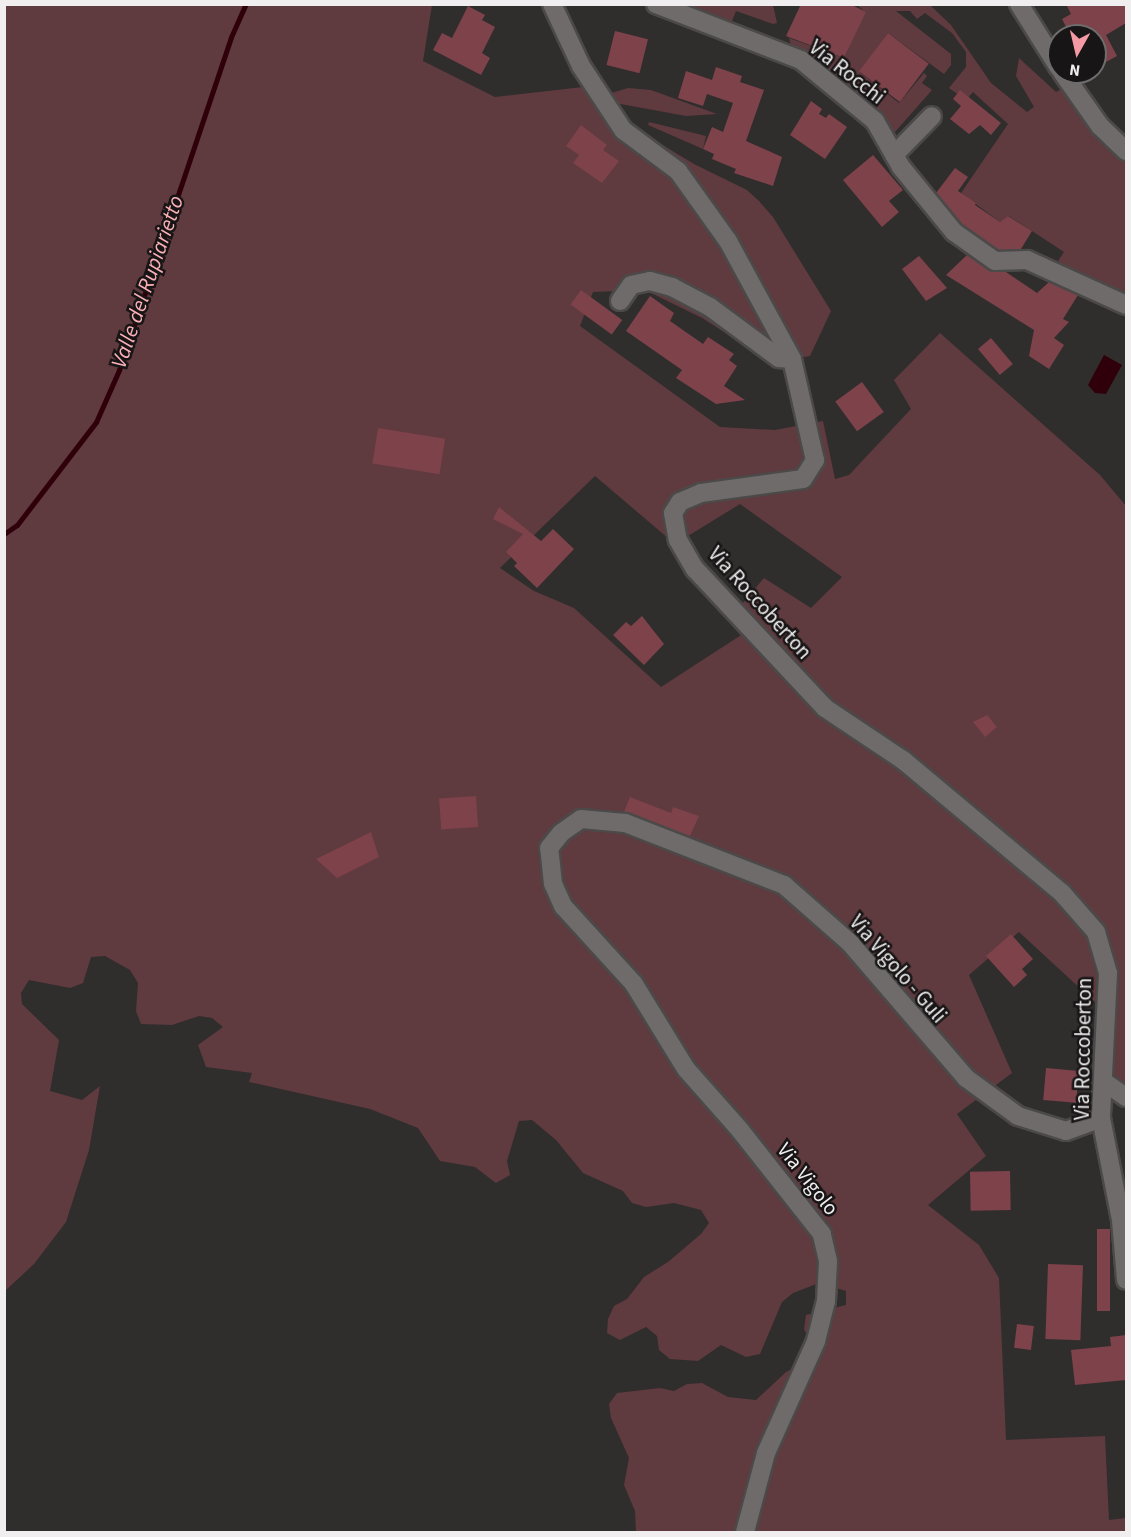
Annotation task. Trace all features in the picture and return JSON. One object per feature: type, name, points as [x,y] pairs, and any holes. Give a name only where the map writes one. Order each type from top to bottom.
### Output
[{"type":"street","name":"Via Roccoberton","points":[[552,4],[581,66],[623,130],[678,171],[728,241],[792,358],[815,459],[803,479],[701,493],[680,502],[673,513],[678,540],[695,569],[825,708],[903,760],[1062,893],[1096,932],[1108,973],[1101,1119],[1121,1220],[1126,1280]]},
{"type":"street","name":"Via Rocchi","points":[[656,4],[801,60],[875,121],[894,155],[954,232],[995,261],[1027,260],[1126,305]]},
{"type":"street","points":[[1019,4],[1047,49]]},
{"type":"street","points":[[1070,84],[1100,126],[1126,151]]},
{"type":"street","points":[[894,155],[932,116]]},
{"type":"street","points":[[620,301],[631,285],[650,281],[672,287],[710,307],[779,358],[792,358]]},
{"type":"street","name":"Via Vigolo - Guli","points":[[563,906],[553,884],[549,848],[561,833],[581,819],[625,823],[704,853],[784,885],[850,943],[966,1078],[1018,1116],[1066,1131],[1101,1119]]},
{"type":"street","name":"Via Vigolo","points":[[563,906],[634,984],[686,1069],[740,1130],[822,1234],[828,1271],[816,1341],[766,1453],[745,1533]]},
{"type":"street","points":[[1103,1081],[1126,1097]]},
{"type":"shaded area","points":[[4,5],[432,5],[423,61],[495,97],[583,87],[651,138],[694,164],[747,190],[773,217],[831,311],[810,356],[792,359],[765,358],[702,318],[645,290],[593,292],[580,326],[720,427],[775,430],[823,421],[835,479],[849,475],[911,409],[894,380],[940,333],[1100,475],[1126,506],[1126,1093],[1113,1085],[1109,1015],[1019,932],[969,975],[1012,1073],[957,1114],[986,1156],[928,1205],[979,1245],[999,1278],[1006,1440],[1105,1436],[1109,1520],[1126,1518],[1126,1532],[636,1532],[635,1511],[624,1485],[629,1458],[611,1418],[609,1404],[617,1393],[660,1388],[674,1391],[687,1384],[702,1383],[728,1397],[756,1400],[786,1372],[799,1366],[810,1341],[804,1329],[806,1315],[846,1305],[846,1291],[819,1283],[793,1293],[782,1302],[760,1354],[746,1357],[721,1345],[698,1361],[670,1359],[659,1350],[657,1336],[646,1327],[620,1340],[607,1333],[608,1319],[614,1306],[627,1299],[644,1277],[668,1262],[701,1234],[709,1223],[701,1210],[674,1203],[646,1207],[632,1203],[623,1191],[583,1173],[556,1140],[532,1120],[519,1121],[507,1161],[510,1175],[496,1183],[475,1167],[440,1161],[418,1128],[370,1109],[249,1082],[252,1073],[206,1067],[198,1045],[223,1027],[212,1018],[199,1016],[172,1025],[141,1024],[136,1011],[138,983],[130,970],[105,956],[91,957],[83,983],[70,988],[29,980],[21,993],[22,1004],[59,1040],[50,1091],[82,1100],[100,1086],[89,1150],[66,1222],[34,1264],[5,1291]],"holes":[[[595,476],[675,544],[740,504],[842,577],[811,608],[764,578],[742,604],[752,628],[661,687],[574,608],[534,591],[500,568]]]},
{"type":"shaded area","points":[[656,5],[773,5],[777,23],[773,24],[736,11],[728,31]]},
{"type":"shaded area","points":[[857,5],[930,5],[951,25],[991,83],[1027,112],[1034,107],[1016,76],[1019,58],[1056,92],[1069,85],[1126,154],[1126,302],[1093,285],[1058,261],[1064,252],[1009,216],[1000,222],[961,193],[1008,124],[973,92],[966,100],[949,88],[966,67],[966,52],[952,33],[925,13],[917,19],[910,11],[896,11],[951,54],[951,65],[944,74],[888,33],[860,72],[899,103],[924,73],[927,76],[922,83],[932,90],[895,132],[836,77],[792,50],[789,38],[844,58],[865,12]]},
{"type":"shaded area","points":[[628,88],[651,90],[717,114],[686,116],[615,103],[608,94]]},
{"type":"shaded area","points":[[649,122],[706,136],[703,149],[648,125]]},
{"type":"shaded area","points":[[1104,355],[1122,365],[1106,394],[1095,393],[1088,385]]},
{"type":"building","points":[[801,4],[850,4],[866,12],[844,58],[786,36]]},
{"type":"building","points":[[1066,4],[1126,4],[1126,23],[1107,34],[1107,24],[1065,24],[1062,19],[1071,14]]},
{"type":"building","points":[[468,6],[485,15],[482,20],[495,27],[482,53],[490,58],[481,75],[433,50],[442,33],[452,38]]},
{"type":"building","points":[[615,31],[648,39],[640,73],[607,65]]},
{"type":"building","points":[[888,33],[929,64],[900,102],[859,71]]},
{"type":"building","points":[[1107,37],[1117,56],[1107,61]]},
{"type":"building","points":[[716,67],[742,76],[740,82],[764,90],[746,141],[782,157],[773,186],[734,173],[736,169],[712,159],[714,154],[703,149],[712,127],[723,132],[733,103],[707,94],[703,106],[678,98],[686,71],[712,80]]},
{"type":"building","points":[[960,90],[1001,123],[991,135],[980,125],[969,134],[950,119],[961,106],[953,99]]},
{"type":"building","points":[[811,101],[822,109],[819,114],[826,118],[829,114],[847,127],[825,159],[790,135]]},
{"type":"building","points":[[581,125],[607,145],[603,150],[619,161],[602,183],[573,163],[579,155],[566,146]]},
{"type":"building","points":[[873,155],[903,190],[889,201],[899,212],[882,227],[843,180]]},
{"type":"building","points":[[955,168],[968,177],[958,191],[976,203],[975,205],[1000,222],[1008,216],[1032,231],[1021,249],[998,250],[962,224],[936,193]]},
{"type":"building","points":[[967,255],[989,270],[1006,272],[1037,293],[1049,282],[1078,295],[1063,319],[1069,322],[1054,338],[1064,345],[1049,369],[1029,356],[1034,330],[946,275]]},
{"type":"building","points":[[919,256],[947,288],[926,301],[902,269]]},
{"type":"building","points":[[581,290],[622,320],[612,335],[570,305]]},
{"type":"building","points":[[650,296],[674,313],[670,321],[703,344],[708,337],[734,354],[729,360],[737,366],[724,386],[745,400],[716,404],[676,378],[682,370],[626,331]]},
{"type":"building","points":[[991,338],[1013,364],[1000,375],[978,349]]},
{"type":"building","points":[[862,382],[884,412],[857,431],[835,401]]},
{"type":"building","points":[[378,428],[445,439],[440,474],[372,464]]},
{"type":"building","points":[[499,507],[541,541],[553,529],[574,549],[537,588],[514,566],[517,563],[506,552],[523,534],[493,519]]},
{"type":"building","points":[[642,616],[664,644],[644,665],[613,635],[626,622],[631,626]]},
{"type":"building","points":[[987,715],[997,727],[985,737],[973,722]]},
{"type":"building","points":[[476,796],[478,827],[441,830],[439,799]]},
{"type":"building","points":[[630,797],[671,813],[673,807],[699,816],[690,836],[624,812]]},
{"type":"building","points":[[371,832],[379,857],[337,878],[316,859]]},
{"type":"building","points":[[1011,934],[1033,959],[1022,969],[1027,975],[1014,987],[986,956]]},
{"type":"building","points":[[1046,1068],[1079,1071],[1076,1103],[1043,1100]]},
{"type":"building","points":[[1010,1171],[1011,1210],[971,1211],[970,1172]]},
{"type":"building","points":[[1097,1229],[1110,1229],[1110,1311],[1097,1311]]},
{"type":"building","points":[[1048,1264],[1083,1265],[1080,1340],[1045,1339]]},
{"type":"building","points":[[1017,1324],[1034,1326],[1031,1350],[1014,1348]]},
{"type":"building","points":[[1126,1335],[1126,1380],[1075,1385],[1071,1350],[1111,1346],[1110,1337]]},
{"type":"waterway","name":"Valle del Rupiarietto","points":[[4,534],[17,525],[96,422],[119,370],[231,37],[246,4]]}]
